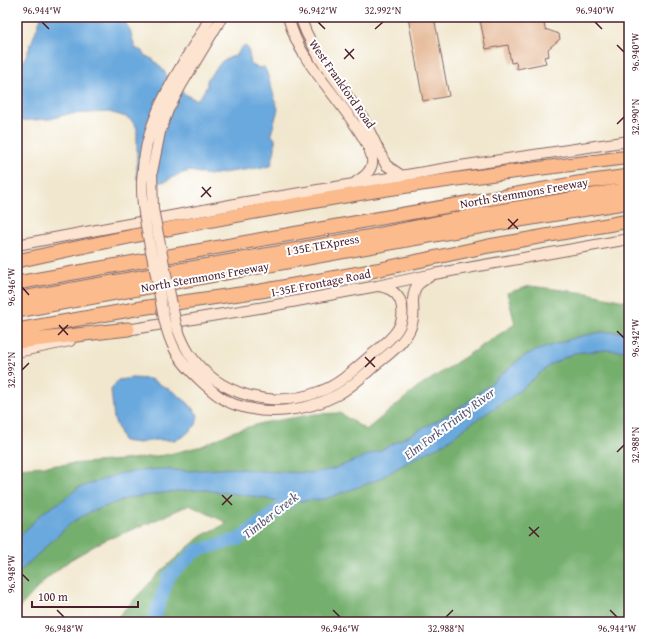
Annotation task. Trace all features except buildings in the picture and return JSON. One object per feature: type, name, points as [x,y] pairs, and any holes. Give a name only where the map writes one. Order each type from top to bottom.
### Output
[{"type":"highway","points":[[17,261],[140,234],[247,208],[356,189],[629,157]]},
{"type":"highway","name":"North Stemmons Freeway","points":[[17,283],[578,183],[629,176]]},
{"type":"highway","name":"I 35E TEXpress","points":[[17,299],[262,261],[365,243],[470,216],[629,189]]},
{"type":"highway","name":"North Stemmons Freeway","points":[[365,243],[484,226],[629,202]]},
{"type":"highway","points":[[19,330],[141,308],[261,291],[376,270],[489,246],[629,221]]},
{"type":"highway","name":"North Stemmons Freeway","points":[[17,311],[262,261]]},
{"type":"highway","points":[[17,342],[128,329]]},
{"type":"main road","points":[[210,17],[207,32],[168,110],[160,132],[152,172],[153,209],[175,318],[182,340],[189,353],[213,378],[228,388],[245,395],[262,399],[278,400],[306,396],[322,391],[336,384],[347,376],[393,337],[400,327],[403,308],[400,300],[390,289],[377,286]]},
{"type":"main road","points":[[222,17],[207,32],[166,92],[154,118],[149,134],[142,180],[143,208],[166,329],[174,348],[182,361],[207,387],[236,405],[267,411],[302,408],[336,396],[366,374],[403,340],[410,332],[414,318],[412,300],[414,289],[417,284],[434,274]]},
{"type":"main road","name":"West Frankford Road","points":[[288,17],[294,36],[305,57],[365,140],[372,163],[368,173],[356,189]]},
{"type":"main road","name":"West Frankford Road","points":[[300,17],[320,59],[362,116],[386,165],[402,176]]},
{"type":"main road","points":[[336,99],[345,92]]},
{"type":"main road","points":[[356,189],[402,176],[629,141]]},
{"type":"main road","points":[[17,245],[247,208]]},
{"type":"main road","name":"I-35E Frontage Road","points":[[17,352],[128,329],[265,307],[434,274],[629,239]]},
{"type":"green space","points":[[152,17],[183,17],[180,22],[160,22]]},
{"type":"green space","points":[[530,286],[587,293],[629,302],[629,622],[113,622],[161,571],[201,536],[228,523],[189,505],[103,541],[70,560],[45,580],[17,610],[17,468],[122,460],[165,455],[202,446],[232,432],[262,423],[315,414],[340,413],[366,430],[416,389],[515,324],[507,293]]},
{"type":"water","points":[[41,17],[122,17],[130,30],[135,48],[142,51],[144,55],[154,60],[164,71],[168,79],[185,94],[196,100],[201,96],[207,86],[207,80],[222,61],[236,55],[242,47],[245,46],[248,48],[251,65],[260,68],[264,67],[278,109],[271,134],[275,139],[275,149],[271,166],[209,175],[190,171],[179,174],[166,181],[156,183],[137,179],[137,128],[131,120],[126,117],[109,112],[68,114],[50,119],[17,121],[17,68],[25,58]]},
{"type":"water","name":"Elm Fork Trinity River","points":[[602,332],[629,332],[629,351],[605,350],[574,353],[550,365],[513,396],[470,424],[445,443],[377,480],[325,499],[303,501],[270,500],[205,490],[179,491],[128,498],[88,513],[71,523],[17,574],[17,539],[42,513],[63,500],[78,488],[121,473],[159,469],[186,471],[235,468],[261,471],[312,473],[333,469],[381,450],[440,419],[468,402],[524,356],[577,337]]},
{"type":"water","points":[[132,378],[150,379],[174,392],[188,403],[198,415],[196,425],[183,437],[174,440],[155,440],[139,443],[123,441],[114,419],[111,390],[118,380]]},
{"type":"waterway","name":"Timber Creek","points":[[153,622],[169,576],[196,551],[239,539],[302,490]]}]
